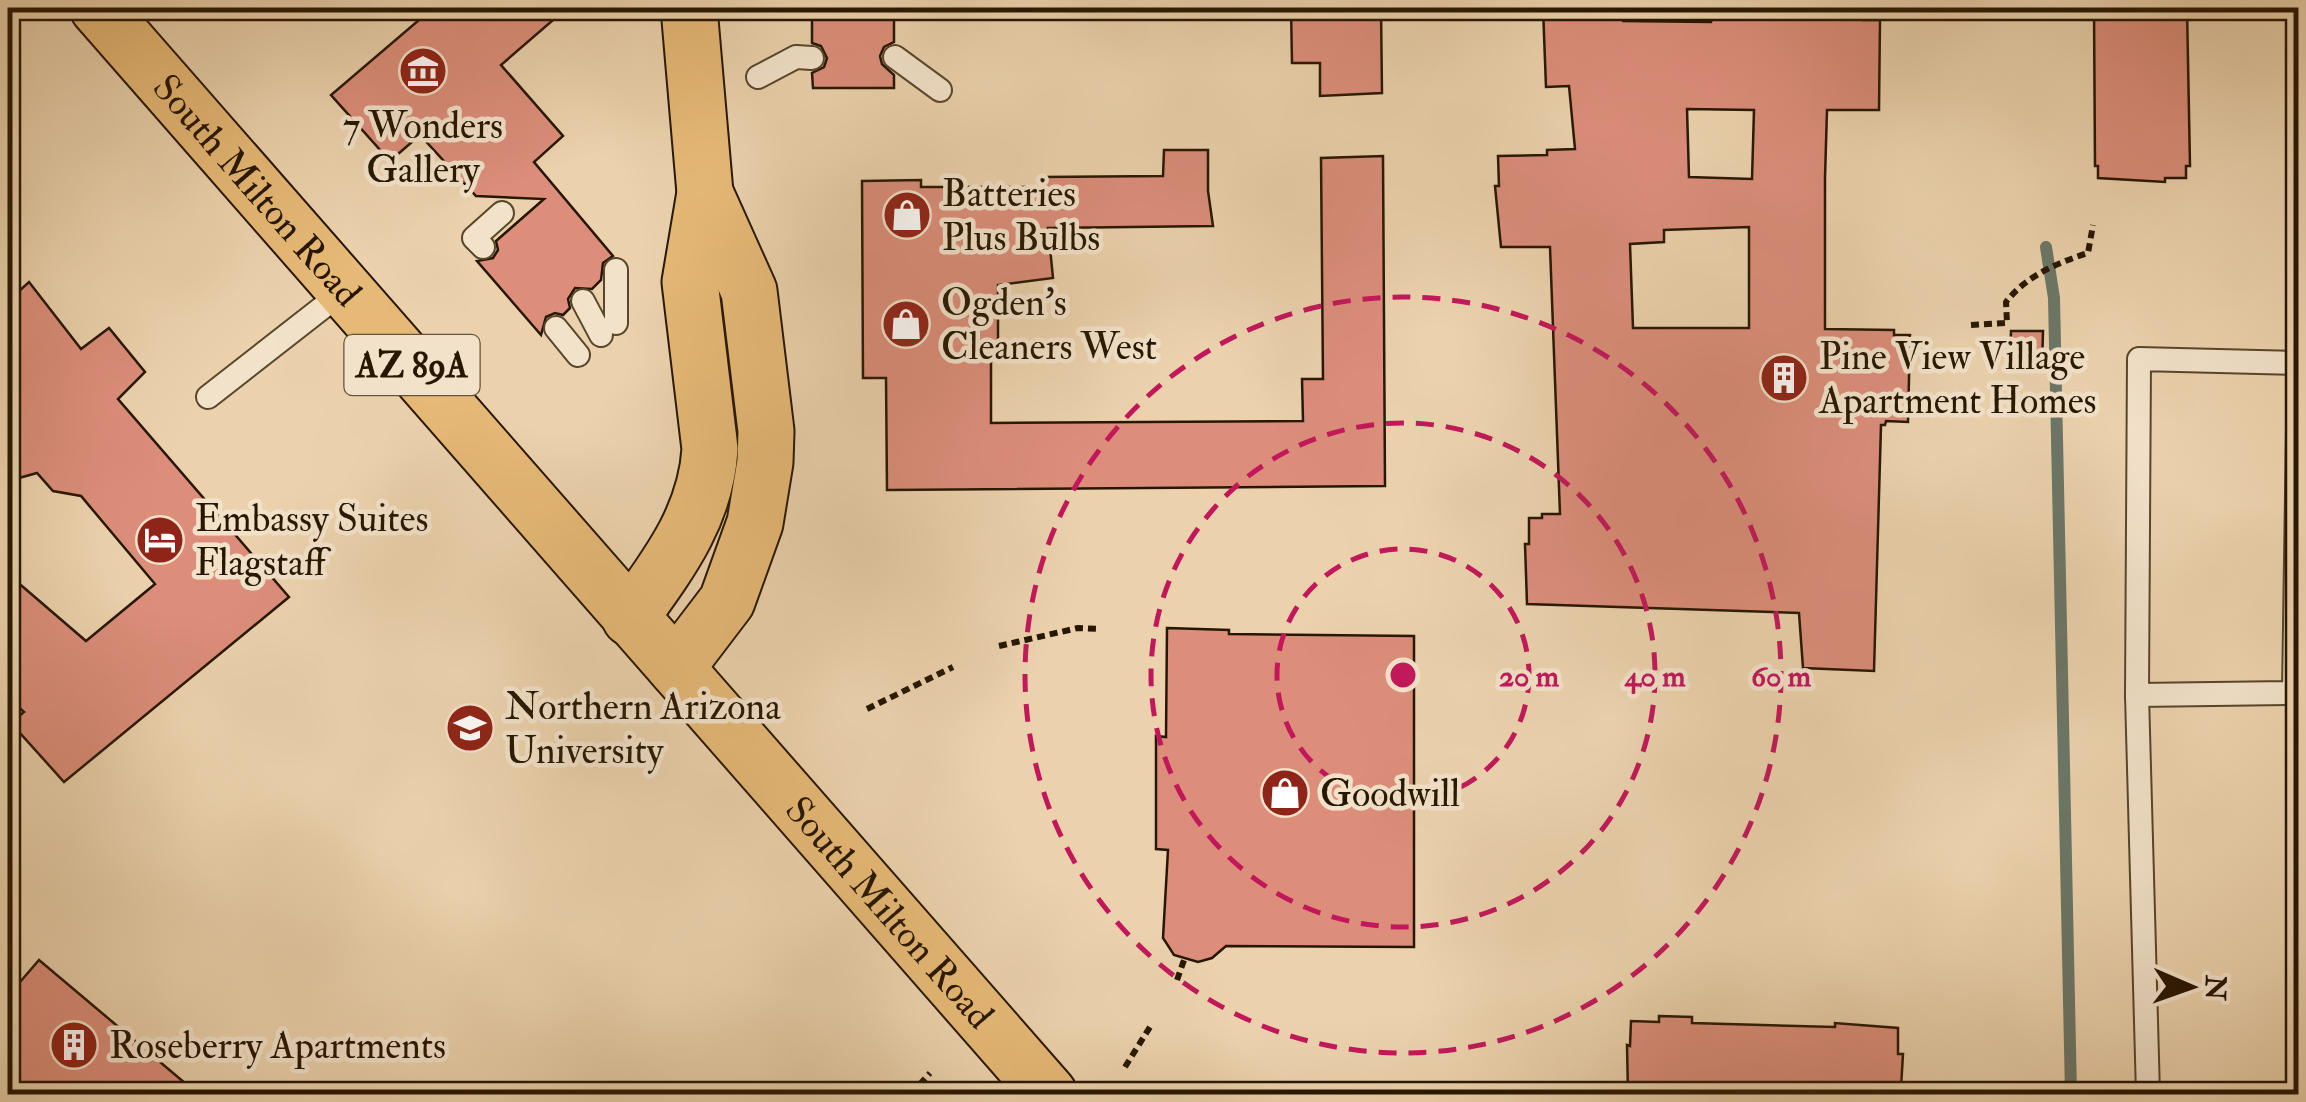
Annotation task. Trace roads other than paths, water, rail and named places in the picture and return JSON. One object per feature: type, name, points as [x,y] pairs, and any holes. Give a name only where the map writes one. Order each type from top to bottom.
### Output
[{"type":"main road","name":"South Milton Road","points":[[98,8],[1049,1094]]},
{"type":"main road","points":[[630,618],[684,541],[708,476],[710,449],[690,282],[705,194],[689,8]]},
{"type":"main road","points":[[676,668],[727,601],[756,523],[764,462],[762,393],[749,291],[705,194]]},
{"type":"lane","points":[[758,77],[796,57],[812,58]]},
{"type":"lane","points":[[895,57],[940,90]]},
{"type":"lane","points":[[482,247],[474,238],[502,213]]},
{"type":"lane","points":[[584,301],[608,329],[616,270]]},
{"type":"lane","points":[[208,397],[345,290]]},
{"type":"lane","points":[[556,328],[578,355]]},
{"type":"lane","points":[[2148,1094],[2137,695],[2139,360],[2298,363]]},
{"type":"lane","points":[[2137,695],[2294,693],[2298,428]]},
{"type":"waterway","points":[[2046,247],[2054,298],[2071,1094]]},
{"type":"place","name":"7 Wonders Gallery","points":[[423,71]]},
{"type":"place","name":"Batteries Plus Bulbs","points":[[907,215]]},
{"type":"place","name":"Ogden's Cleaners West","points":[[906,324]]},
{"type":"place","name":"Pine View Village Apartment Homes","points":[[1784,378]]},
{"type":"place","name":"Embassy Suites Flagstaff","points":[[160,540]]},
{"type":"place","name":"Northern Arizona University","points":[[470,728]]},
{"type":"place","name":"Goodwill","points":[[1285,793]]},
{"type":"place","name":"Roseberry Apartments","points":[[74,1045]]}]
